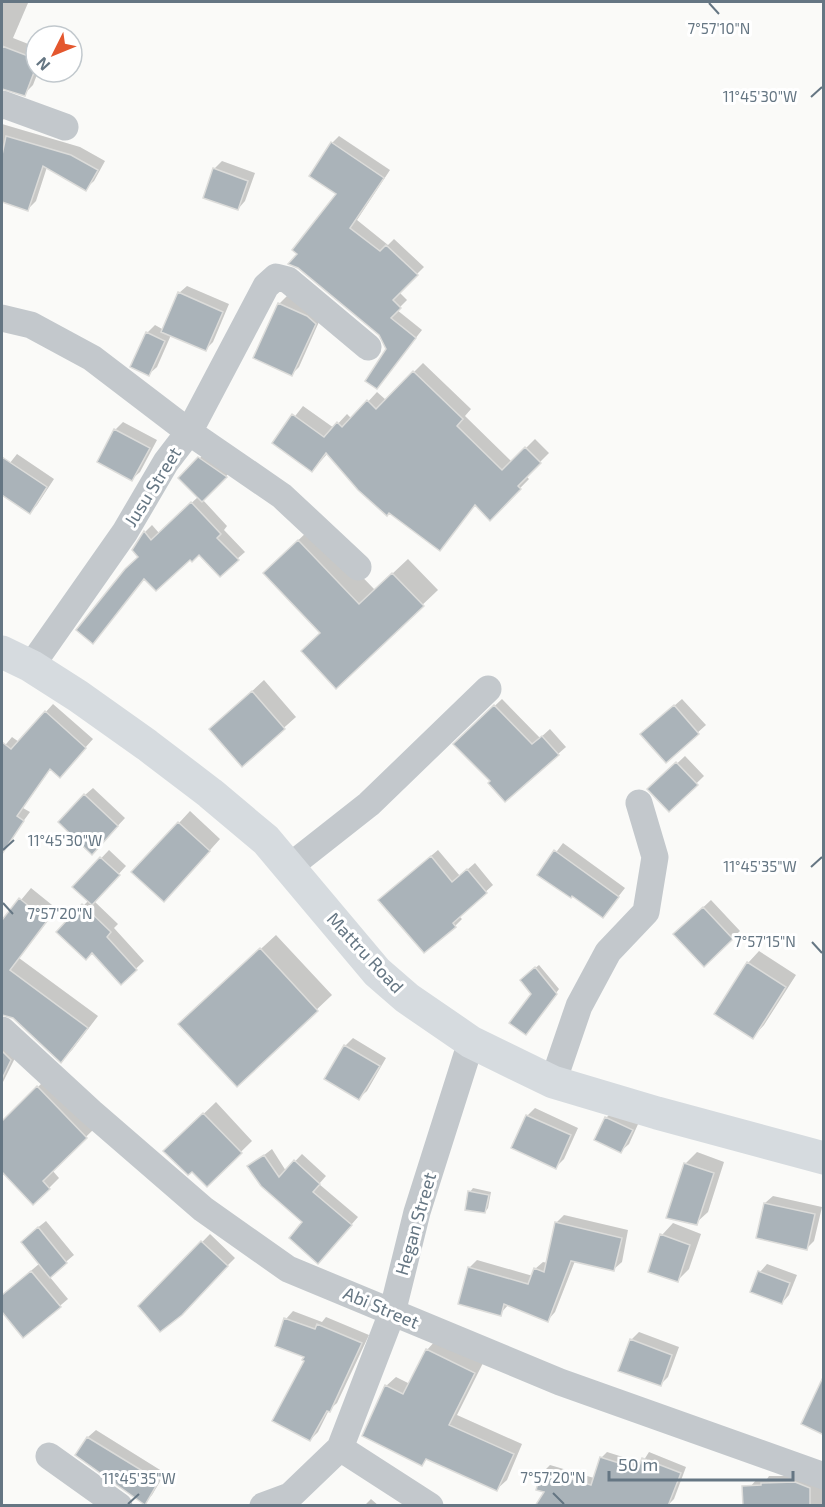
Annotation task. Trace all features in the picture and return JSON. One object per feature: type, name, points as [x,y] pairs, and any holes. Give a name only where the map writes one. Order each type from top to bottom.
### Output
[{"type":"main road","name":"Mattru Road","points":[[2,652],[32,666],[147,745],[266,840],[377,972],[407,998],[471,1042],[554,1082],[657,1113],[824,1158]]},
{"type":"street","points":[[2,104],[65,127]]},
{"type":"street","points":[[358,567],[282,496],[189,432],[266,286],[276,277],[288,280],[368,347]]},
{"type":"street","name":"Jusu Street","points":[[2,318],[31,326],[92,358],[189,432],[166,462],[125,532],[32,666]]},
{"type":"street","points":[[289,867],[369,804],[488,689]]},
{"type":"street","points":[[554,1082],[579,1006],[608,952],[646,912],[655,857],[639,803]]},
{"type":"street","name":"Abi Street","points":[[2,1030],[91,1112],[203,1209],[288,1269],[560,1382],[824,1476]]},
{"type":"street","name":"Hegan Street","points":[[263,1506],[290,1496],[340,1448],[392,1312],[417,1212],[471,1042]]},
{"type":"street","points":[[340,1448],[430,1506]]},
{"type":"street","points":[[49,1456],[119,1506]]},
{"type":"building","points":[[2,46],[24,54],[24,84],[30,84],[25,96],[2,89]]},
{"type":"building","points":[[6,136],[71,155],[98,170],[86,191],[43,166],[28,211],[2,202],[2,155]]},
{"type":"building","points":[[331,142],[384,178],[350,228],[380,251],[386,245],[418,275],[393,300],[401,308],[391,318],[416,338],[377,389],[365,381],[386,349],[379,335],[298,268],[288,264],[297,254],[292,250],[336,194],[309,176]]},
{"type":"building","points":[[213,168],[248,181],[238,210],[203,198]]},
{"type":"building","points":[[178,292],[223,312],[206,351],[161,332]]},
{"type":"building","points":[[278,303],[307,316],[316,324],[292,376],[253,358]]},
{"type":"building","points":[[146,332],[165,341],[149,376],[130,367]]},
{"type":"building","points":[[413,371],[463,419],[457,426],[502,470],[525,447],[541,463],[518,486],[521,489],[490,521],[475,505],[440,551],[389,513],[387,516],[358,490],[326,453],[312,472],[272,443],[292,414],[324,437],[337,422],[342,427],[367,400],[376,409]]},
{"type":"building","points":[[114,429],[150,448],[132,481],[97,462]]},
{"type":"building","points":[[2,457],[47,487],[30,514],[2,495]]},
{"type":"building","points":[[198,457],[227,477],[202,502],[178,478]]},
{"type":"building","points":[[191,502],[221,534],[217,538],[239,560],[220,577],[199,555],[192,562],[190,560],[156,591],[144,579],[93,644],[76,630],[125,569],[138,557],[132,550],[144,531],[151,540]]},
{"type":"building","points":[[298,540],[359,604],[392,573],[424,606],[336,689],[301,651],[320,633],[263,573]]},
{"type":"building","points":[[252,691],[285,729],[242,767],[209,729]]},
{"type":"building","points":[[494,705],[532,744],[542,736],[559,755],[505,802],[488,783],[490,781],[453,744]]},
{"type":"building","points":[[674,705],[699,734],[666,763],[640,734]]},
{"type":"building","points":[[45,711],[86,748],[60,778],[50,769],[17,816],[24,821],[2,854],[2,742],[11,749]]},
{"type":"building","points":[[676,762],[698,785],[669,812],[647,789]]},
{"type":"building","points":[[84,794],[118,826],[92,855],[58,822]]},
{"type":"building","points":[[178,822],[210,851],[164,902],[131,872]]},
{"type":"building","points":[[554,850],[619,897],[603,918],[537,875]]},
{"type":"building","points":[[431,856],[452,882],[467,869],[487,893],[453,923],[456,927],[424,953],[378,900]]},
{"type":"building","points":[[100,857],[120,875],[92,905],[72,887]]},
{"type":"building","points":[[19,898],[47,921],[10,970],[88,1028],[61,1063],[13,1018],[2,1015],[2,920]]},
{"type":"building","points":[[82,904],[111,932],[107,937],[137,970],[121,985],[92,953],[86,960],[56,932]]},
{"type":"building","points":[[703,907],[733,939],[704,967],[673,934]]},
{"type":"building","points":[[260,948],[318,1011],[237,1087],[178,1024]]},
{"type":"building","points":[[747,962],[786,987],[753,1039],[714,1014]]},
{"type":"building","points":[[535,967],[557,994],[526,1035],[509,1023],[531,994],[520,980]]},
{"type":"building","points":[[344,1045],[380,1066],[359,1100],[324,1079]]},
{"type":"building","points":[[2,1051],[11,1060],[2,1079]]},
{"type":"building","points":[[37,1086],[87,1138],[43,1181],[50,1189],[33,1205],[2,1172],[2,1121]]},
{"type":"building","points":[[203,1113],[242,1153],[207,1187],[192,1172],[188,1175],[163,1151]]},
{"type":"building","points":[[526,1115],[571,1135],[556,1169],[511,1148]]},
{"type":"building","points":[[605,1117],[633,1130],[621,1153],[594,1140]]},
{"type":"building","points":[[264,1155],[279,1177],[294,1160],[320,1184],[313,1192],[352,1225],[318,1264],[289,1238],[302,1222],[261,1186],[247,1166]]},
{"type":"building","points":[[684,1163],[714,1173],[697,1225],[666,1218]]},
{"type":"building","points":[[468,1191],[489,1195],[485,1213],[465,1210]]},
{"type":"building","points":[[764,1203],[815,1214],[807,1250],[756,1238]]},
{"type":"building","points":[[555,1222],[622,1238],[614,1271],[571,1261],[548,1322],[504,1304],[501,1316],[458,1304],[468,1267],[528,1284],[534,1268],[544,1272]]},
{"type":"building","points":[[38,1227],[67,1263],[50,1278],[21,1242]]},
{"type":"building","points":[[660,1234],[690,1245],[678,1282],[648,1272]]},
{"type":"building","points":[[201,1241],[228,1266],[182,1315],[160,1332],[138,1306]]},
{"type":"building","points":[[31,1271],[61,1307],[23,1338],[2,1312],[2,1295]]},
{"type":"building","points":[[758,1271],[790,1283],[782,1304],[750,1292]]},
{"type":"building","points":[[284,1318],[315,1329],[317,1324],[362,1343],[330,1412],[327,1411],[310,1441],[272,1421],[304,1361],[302,1360],[304,1357],[275,1346]]},
{"type":"building","points":[[630,1339],[672,1355],[661,1386],[618,1371]]},
{"type":"building","points":[[426,1349],[475,1373],[449,1425],[514,1454],[497,1491],[426,1459],[422,1466],[362,1436],[385,1385],[403,1394]]},
{"type":"building","points":[[824,1375],[824,1435],[801,1424]]},
{"type":"building","points":[[87,1437],[159,1481],[145,1505],[75,1455]]},
{"type":"building","points":[[600,1457],[638,1469],[642,1458],[681,1473],[668,1506],[535,1506],[544,1492],[536,1490],[542,1470],[591,1485]]},
{"type":"building","points":[[795,1482],[810,1488],[810,1506],[743,1506],[742,1486]]}]
